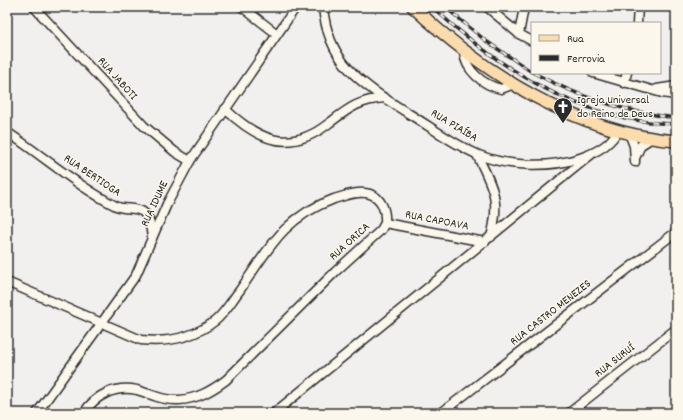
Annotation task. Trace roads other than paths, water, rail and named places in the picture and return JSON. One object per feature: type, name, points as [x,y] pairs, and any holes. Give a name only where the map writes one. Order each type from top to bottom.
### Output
[{"type":"main road","points":[[413,7],[464,52],[514,84],[573,114],[624,131],[652,138],[676,141]]},
{"type":"street","name":"RUA JABOTI","points":[[34,7],[144,126],[166,145],[190,161]]},
{"type":"street","points":[[242,7],[277,34]]},
{"type":"street","name":"RUA IDUME","points":[[37,413],[136,275],[167,204],[190,161],[296,7]]},
{"type":"street","name":"RUA PIAÍBA","points":[[323,7],[324,19],[330,38],[337,53],[352,72],[385,98],[477,155],[510,162],[536,164],[570,161],[593,153],[624,131]]},
{"type":"street","points":[[487,7],[519,34],[531,40]]},
{"type":"street","points":[[519,34],[524,7]]},
{"type":"street","points":[[637,22],[638,7]]},
{"type":"street","points":[[596,74],[624,83],[676,95]]},
{"type":"street","points":[[624,83],[626,74]]},
{"type":"street","points":[[652,90],[676,86]]},
{"type":"street","points":[[225,109],[253,132],[269,139],[284,141],[300,139],[316,133],[352,106],[373,99],[385,98]]},
{"type":"street","points":[[624,131],[636,159],[641,145],[652,138]]},
{"type":"street","name":"RUA BERTIOGA","points":[[7,132],[82,186],[116,207],[138,209],[144,212],[148,219],[152,238]]},
{"type":"street","points":[[274,413],[593,153]]},
{"type":"street","points":[[477,155],[493,188],[496,205],[496,219],[488,239]]},
{"type":"street","name":"RUA ORICA","points":[[7,282],[141,340],[158,342],[189,336],[217,319],[285,227],[303,214],[320,204],[344,196],[369,193],[377,198],[383,206],[386,223],[374,237],[335,272],[240,368],[211,391],[194,398],[178,400],[158,398],[137,390],[123,389],[109,392],[98,397],[84,413]]},
{"type":"street","name":"RUA CAPOAVA","points":[[386,223],[488,239]]},
{"type":"street","name":"RUA CASTRO MENEZES","points":[[441,413],[676,232]]},
{"type":"street","name":"RUA SURUÍ","points":[[568,413],[676,328]]},
{"type":"railway","points":[[432,7],[485,51],[514,71],[544,88],[607,114],[641,121],[676,124]]},
{"type":"railway","points":[[445,7],[486,41],[531,71]]},
{"type":"railway","points":[[536,74],[551,82],[603,102],[639,112],[676,118]]},
{"type":"place","name":"Igreja Universal do Reino de Deus","points":[[563,124]]}]
